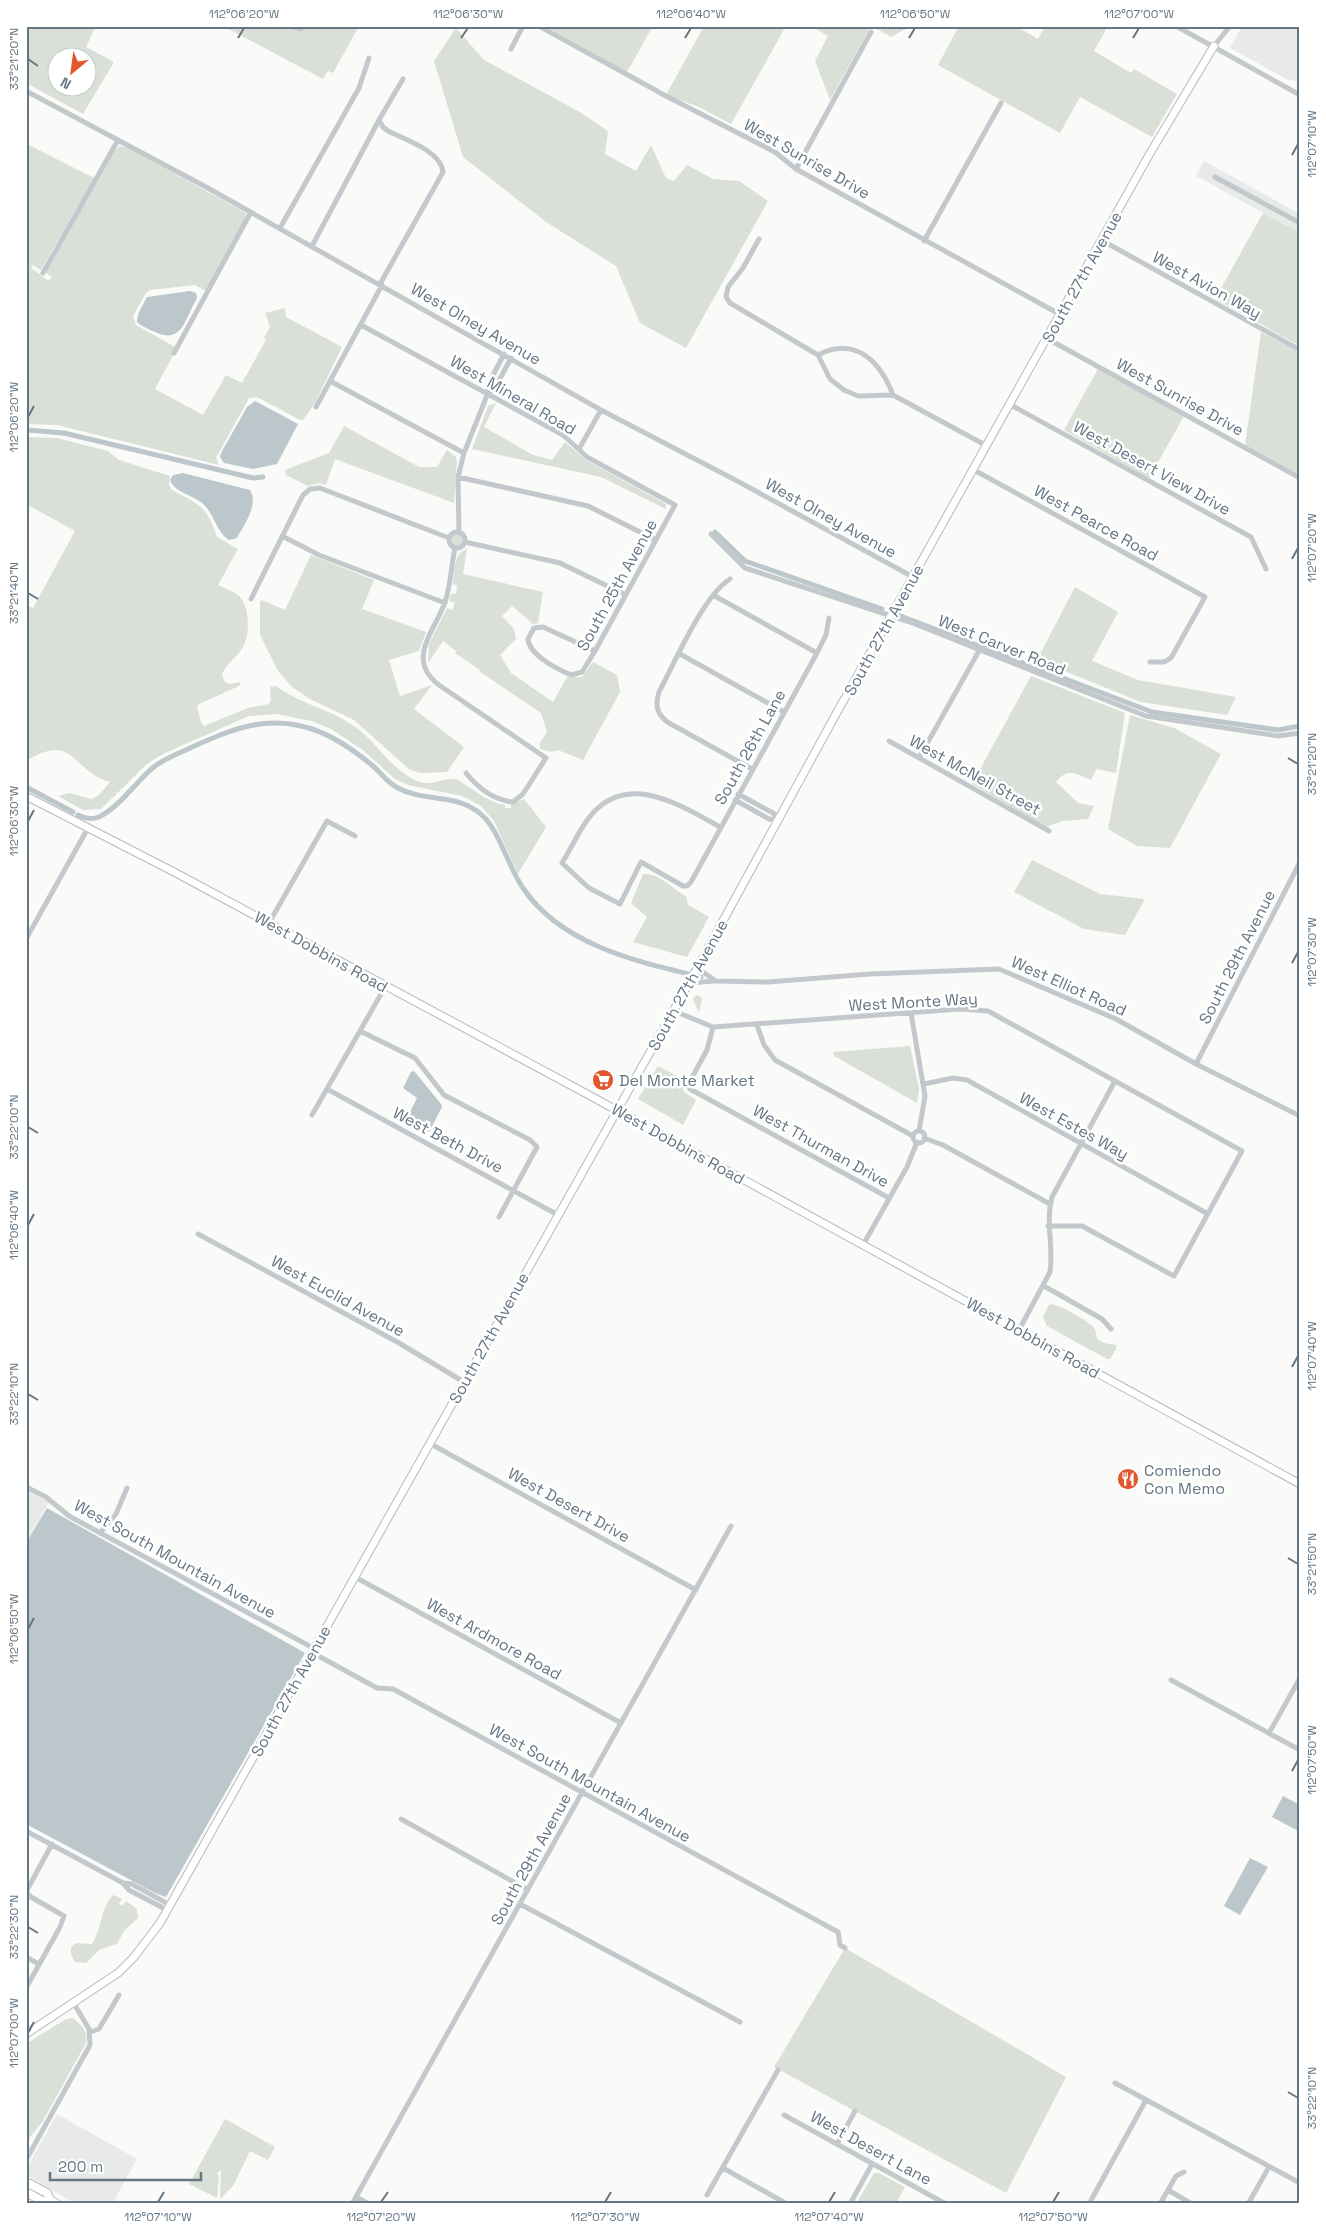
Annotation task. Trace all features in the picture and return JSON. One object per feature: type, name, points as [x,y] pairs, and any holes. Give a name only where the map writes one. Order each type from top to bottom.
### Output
[{"type":"main road","points":[[26,2182],[46,2193],[54,2202]]},
{"type":"main road","points":[[26,2192],[44,2202],[54,2202]]},
{"type":"street","points":[[291,26],[301,29],[305,26]]},
{"type":"street","points":[[511,49],[523,26]]},
{"type":"street","name":"West Sunrise Drive","points":[[540,26],[666,96],[775,152],[796,169],[1061,315]]},
{"type":"street","points":[[1176,26],[1300,95]]},
{"type":"street","name":"South 27th Avenue","points":[[26,2034],[118,1973],[134,1957],[168,1908],[674,1011],[913,577],[1188,87],[1214,46],[1230,26]]},
{"type":"street","points":[[796,169],[871,32]]},
{"type":"street","points":[[280,228],[359,88],[369,58]]},
{"type":"street","points":[[312,246],[403,79]]},
{"type":"street","name":"West Olney Avenue","points":[[26,91],[381,284],[601,410],[741,483],[913,577]]},
{"type":"street","points":[[924,241],[1001,103]]},
{"type":"street","points":[[316,407],[361,325],[426,198],[443,172],[439,159],[433,154],[388,131],[379,120]]},
{"type":"street","points":[[42,273],[118,140]]},
{"type":"street","points":[[1216,177],[1300,223]]},
{"type":"street","points":[[174,353],[251,212]]},
{"type":"street","points":[[759,239],[743,268],[728,287],[726,297],[730,304],[818,355],[830,379],[844,390],[858,396],[893,396],[987,446]]},
{"type":"street","name":"West Avion Way","points":[[1102,241],[1300,350]]},
{"type":"street","name":"West Mineral Road","points":[[361,325],[563,435],[587,457],[675,505]]},
{"type":"street","name":"West Sunrise Drive","points":[[1048,338],[1300,478]]},
{"type":"street","points":[[818,355],[842,348],[853,350],[873,359],[885,375],[893,396]]},
{"type":"street","points":[[449,538],[449,543],[455,548],[462,547],[465,542],[465,537],[459,532],[458,476],[464,453],[488,394],[488,385],[504,354]]},
{"type":"street","points":[[488,394],[495,388],[511,358]]},
{"type":"street","points":[[493,375],[500,378]]},
{"type":"street","points":[[330,381],[464,453]]},
{"type":"street","name":"West Desert View Drive","points":[[1010,405],[1251,537],[1266,569]]},
{"type":"street","points":[[579,449],[601,410]]},
{"type":"street","name":"West Pearce Road","points":[[974,470],[1205,597],[1171,658],[1164,662],[1150,662]]},
{"type":"street","points":[[458,476],[588,506],[656,540]]},
{"type":"street","points":[[251,599],[303,495],[310,490],[320,488],[449,538]]},
{"type":"street","name":"South 25th Avenue","points":[[595,651],[543,627],[534,628],[529,634],[528,642],[533,652],[568,674],[577,674],[584,670],[595,651],[626,595],[675,505]]},
{"type":"street","points":[[449,538],[452,534],[459,532]]},
{"type":"street","name":"West Carver Road","points":[[710,534],[744,568],[892,616],[980,649],[1146,716],[1278,736],[1300,733]]},
{"type":"street","points":[[282,536],[329,559],[445,603]]},
{"type":"street","points":[[465,542],[560,563],[626,595]]},
{"type":"street","points":[[455,548],[445,603],[425,644],[422,656],[424,665],[435,682],[546,758],[523,794],[513,802],[500,800],[472,781],[466,773]]},
{"type":"street","points":[[730,579],[722,584],[713,595],[660,692],[657,709],[668,723],[752,769]]},
{"type":"street","points":[[713,595],[817,653]]},
{"type":"street","name":"South 26th Lane","points":[[720,826],[658,796],[641,794],[621,796],[604,804],[588,818],[562,863],[589,888],[620,904],[642,862],[683,886],[687,886],[817,653],[826,635],[829,618]]},
{"type":"street","points":[[919,758],[980,649]]},
{"type":"street","points":[[680,654],[784,712]]},
{"type":"street","name":"West McNeil Street","points":[[889,741],[1049,831]]},
{"type":"street","points":[[738,794],[774,813],[779,820]]},
{"type":"street","name":"West Dobbins Road","points":[[26,796],[269,923],[1300,1484]]},
{"type":"street","points":[[735,800],[769,819],[779,820]]},
{"type":"street","points":[[269,923],[327,821],[355,836]]},
{"type":"street","points":[[26,939],[88,828]]},
{"type":"street","name":"South 29th Avenue","points":[[1196,1064],[1300,862]]},
{"type":"street","name":"West Elliot Road","points":[[693,975],[716,981],[768,982],[870,974],[999,969],[1116,1019],[1196,1064],[1300,1116]]},
{"type":"street","points":[[693,975],[716,981]]},
{"type":"street","points":[[312,1115],[384,987]]},
{"type":"street","name":"West Monte Way","points":[[674,1011],[713,1027],[973,1009],[988,1012],[1242,1151],[1208,1214]]},
{"type":"street","points":[[912,1013],[924,1084],[924,1108],[919,1131]]},
{"type":"street","points":[[757,1025],[764,1045],[775,1060],[913,1136],[917,1142]]},
{"type":"street","name":"West Thurman Drive","points":[[713,1027],[706,1050],[688,1086],[889,1198]]},
{"type":"street","points":[[360,1031],[415,1058],[444,1095],[530,1140],[537,1147],[499,1216]]},
{"type":"street","name":"West Estes Way","points":[[924,1084],[953,1078],[967,1080],[1208,1214]]},
{"type":"street","points":[[1019,1330],[1044,1286],[1051,1262],[1048,1226],[1050,1204],[1057,1186],[1115,1081]]},
{"type":"street","name":"West Beth Drive","points":[[327,1089],[558,1214]]},
{"type":"street","points":[[913,1136],[914,1133],[919,1131]]},
{"type":"street","points":[[919,1131],[923,1132],[924,1138]]},
{"type":"street","points":[[917,1142],[921,1142],[924,1138]]},
{"type":"street","points":[[924,1138],[943,1145],[1050,1204]]},
{"type":"street","points":[[863,1245],[907,1167],[917,1142]]},
{"type":"street","points":[[1048,1226],[1082,1226],[1174,1276],[1208,1214]]},
{"type":"street","name":"West Euclid Avenue","points":[[198,1234],[399,1343],[464,1382]]},
{"type":"street","points":[[1044,1286],[1102,1319],[1111,1329]]},
{"type":"street","name":"West Desert Drive","points":[[429,1443],[696,1590]]},
{"type":"street","name":"West South Mountain Avenue","points":[[26,1487],[46,1497],[69,1516],[314,1651],[377,1688],[393,1689],[582,1794],[838,1932],[840,1945],[845,1948]]},
{"type":"street","points":[[100,1533],[116,1514],[127,1488]]},
{"type":"street","name":"South 29th Avenue","points":[[352,2204],[731,1526]]},
{"type":"street","name":"West Ardmore Road","points":[[354,1577],[621,1722]]},
{"type":"street","points":[[1269,1733],[1300,1678]]},
{"type":"street","points":[[1171,1680],[1298,1749]]},
{"type":"street","points":[[401,1818],[528,1890]]},
{"type":"street","points":[[26,1830],[123,1883],[132,1884],[168,1908]]},
{"type":"street","points":[[26,1988],[60,1927],[64,1916],[31,1897],[26,1892],[52,1844]]},
{"type":"street","points":[[520,1904],[740,2022]]},
{"type":"street","points":[[26,1957],[40,1964]]},
{"type":"street","points":[[90,2032],[99,2029],[119,1994]]},
{"type":"street","points":[[26,2160],[91,2041],[90,2032],[73,2002]]},
{"type":"street","points":[[707,2195],[778,2070]]},
{"type":"street","points":[[1115,2083],[1300,2184]]},
{"type":"street","points":[[1088,2204],[1146,2100]]},
{"type":"street","points":[[837,2144],[855,2111]]},
{"type":"street","name":"West Desert Lane","points":[[784,2115],[946,2204]]},
{"type":"street","points":[[850,2204],[872,2164]]},
{"type":"street","points":[[1248,2204],[1269,2167]]},
{"type":"street","points":[[723,2168],[787,2204]]},
{"type":"street","points":[[1160,2204],[1176,2176],[1184,2172]]},
{"type":"street","points":[[1168,2190],[1192,2204]]},
{"type":"street","points":[[356,2197],[369,2204]]},
{"type":"shaded area","points":[[26,26],[96,26],[86,47],[88,48],[48,48],[48,95],[26,83]]},
{"type":"shaded area","points":[[223,26],[359,26],[333,73],[328,71],[323,79]]},
{"type":"shaded area","points":[[545,26],[653,26],[627,72]]},
{"type":"shaded area","points":[[704,26],[786,26],[731,124],[699,107],[666,95]]},
{"type":"shaded area","points":[[811,26],[871,26],[830,100],[815,61],[828,36]]},
{"type":"shaded area","points":[[872,26],[911,26],[891,37]]},
{"type":"shaded area","points":[[959,26],[1016,26],[1038,39],[1045,26],[1108,26],[1094,51],[1131,73],[1134,69],[1177,94],[1152,137],[1080,97],[1060,133],[938,65]]},
{"type":"shaded area","points":[[1242,26],[1300,26],[1300,84],[1292,79],[1290,81],[1230,48]]},
{"type":"shaded area","points":[[456,28],[484,60],[580,112],[608,131],[605,154],[636,171],[651,145],[666,178],[674,181],[687,165],[713,179],[739,181],[768,201],[686,348],[640,323],[616,266],[546,222],[463,157],[434,61]]},
{"type":"shaded area","points":[[98,53],[114,62],[98,89]]},
{"type":"shaded area","points":[[54,98],[93,98],[83,114]]},
{"type":"shaded area","points":[[29,145],[94,178],[41,270],[33,265],[31,268],[49,281],[52,277],[46,273],[113,152],[120,146],[127,147],[246,213],[245,220],[206,291],[195,285],[150,290],[146,293],[133,316],[136,325],[177,348],[155,389],[203,415],[226,375],[242,383],[266,340],[264,338],[270,327],[265,313],[285,308],[286,317],[342,347],[315,403],[303,420],[257,397],[249,398],[216,458],[219,465],[57,425],[26,424],[26,151]]},
{"type":"shaded area","points":[[1204,161],[1300,214],[1300,233],[1196,176]]},
{"type":"shaded area","points":[[1263,213],[1300,233],[1300,346],[1215,299]]},
{"type":"shaded area","points":[[190,291],[196,293],[197,298],[182,328],[177,332],[171,335],[164,335],[146,328],[137,322],[138,314],[147,297]]},
{"type":"shaded area","points":[[1261,332],[1300,353],[1300,475],[1245,445]]},
{"type":"shaded area","points":[[1098,369],[1184,416],[1149,478],[1064,430]]},
{"type":"shaded area","points":[[255,401],[298,424],[277,464],[253,469],[224,463],[220,457],[221,453],[247,407]]},
{"type":"shaded area","points":[[496,403],[484,427],[533,455],[552,460],[565,442],[586,460],[666,504],[666,509],[601,477],[472,449],[488,406]]},
{"type":"shaded area","points":[[344,426],[419,467],[437,467],[447,450],[456,457],[457,461],[454,503],[335,459],[326,485],[319,483],[308,486],[286,475],[285,470],[329,453]]},
{"type":"shaded area","points":[[26,437],[57,438],[108,451],[119,460],[170,476],[169,485],[172,490],[196,503],[206,512],[217,537],[238,549],[218,585],[239,596],[243,601],[247,614],[248,630],[244,644],[222,674],[224,681],[229,684],[241,682],[239,686],[199,704],[197,707],[204,726],[248,708],[269,704],[271,700],[270,687],[276,686],[354,726],[399,770],[417,781],[428,783],[449,779],[458,780],[486,798],[505,805],[505,808],[511,808],[511,804],[524,799],[546,827],[518,874],[494,821],[481,806],[462,796],[408,785],[395,779],[363,750],[331,729],[311,721],[277,714],[249,716],[163,754],[147,764],[101,809],[83,810],[58,796],[70,793],[91,799],[98,796],[110,782],[97,777],[72,756],[64,752],[55,750],[42,753],[26,761],[26,605],[33,608],[75,531],[26,504]]},
{"type":"shaded area","points":[[183,473],[250,490],[253,502],[252,509],[237,538],[229,540],[224,536],[210,512],[202,503],[175,488],[170,480],[173,475]]},
{"type":"shaded area","points":[[454,532],[460,532],[465,537],[463,546],[454,548],[449,543],[449,537]]},
{"type":"shaded area","points":[[467,549],[463,574],[543,592],[538,623],[533,624],[512,606],[502,616],[514,629],[516,639],[500,655],[511,673],[553,702],[567,677],[582,677],[593,662],[617,675],[620,692],[583,760],[558,750],[551,752],[540,749],[540,743],[547,732],[541,713],[479,671],[455,653],[456,651],[443,641],[428,663],[429,644],[447,608],[452,610],[455,603],[449,601],[451,594],[456,594],[457,586],[453,584],[457,559],[462,551]]},
{"type":"shaded area","points":[[311,555],[374,580],[362,609],[426,632],[419,651],[389,660],[400,696],[432,685],[414,709],[464,747],[447,772],[421,773],[410,770],[354,720],[310,699],[292,687],[278,671],[260,635],[260,602],[262,600],[285,610]]},
{"type":"shaded area","points":[[1075,587],[1118,612],[1092,661],[1138,680],[1236,697],[1227,715],[1141,702],[1037,660]]},
{"type":"shaded area","points":[[1031,676],[1125,713],[1116,773],[1097,769],[1091,780],[1068,773],[1060,777],[1056,782],[1078,803],[1094,806],[1088,819],[1063,821],[1046,827],[972,784]]},
{"type":"shaded area","points":[[1130,715],[1174,728],[1221,754],[1170,848],[1137,846],[1108,829]]},
{"type":"shaded area","points":[[1032,860],[1100,894],[1145,899],[1125,935],[1084,929],[1014,892]]},
{"type":"shaded area","points":[[643,874],[655,876],[666,882],[686,896],[688,905],[709,917],[687,957],[633,942],[647,917],[631,903]]},
{"type":"shaded area","points":[[697,995],[702,998],[699,1013],[693,999]]},
{"type":"shaded area","points":[[910,1046],[919,1089],[917,1103],[834,1056],[833,1052]]},
{"type":"shaded area","points":[[658,1066],[681,1078],[684,1092],[696,1100],[683,1125],[638,1099]]},
{"type":"shaded area","points":[[414,1071],[442,1107],[429,1132],[407,1123],[406,1120],[417,1098],[403,1088],[411,1072]]},
{"type":"shaded area","points":[[1052,1304],[1073,1313],[1087,1322],[1094,1329],[1098,1340],[1101,1342],[1116,1345],[1116,1349],[1110,1359],[1047,1326],[1043,1317],[1049,1305]]},
{"type":"shaded area","points":[[26,1490],[49,1502],[26,1542]]},
{"type":"shaded area","points":[[47,1508],[305,1653],[166,1897],[155,1893],[26,1824],[26,1543]]},
{"type":"shaded area","points":[[1283,1796],[1300,1805],[1300,1832],[1272,1817]]},
{"type":"shaded area","points":[[1250,1858],[1268,1867],[1240,1915],[1224,1906]]},
{"type":"shaded area","points":[[113,1895],[122,1899],[119,1904],[122,1906],[126,1901],[137,1909],[138,1918],[124,1931],[117,1944],[99,1950],[86,1963],[75,1962],[71,1954],[71,1947],[76,1943],[92,1944],[106,1906]]},
{"type":"shaded area","points":[[845,1948],[1066,2077],[1006,2193],[774,2067]]},
{"type":"shaded area","points":[[73,2018],[85,2031],[86,2043],[43,2121],[26,2142],[26,2044],[66,2019]]},
{"type":"shaded area","points":[[57,2114],[137,2159],[112,2204],[76,2204],[27,2175],[26,2169]]},
{"type":"shaded area","points":[[225,2119],[275,2147],[268,2160],[250,2151],[233,2186],[220,2199],[221,2170],[217,2173],[219,2175],[217,2198],[189,2184]]},
{"type":"shaded area","points":[[874,2173],[879,2173],[905,2187],[896,2204],[856,2204]]},
{"type":"waterway","points":[[26,430],[64,433],[253,478],[263,477]]},
{"type":"waterway","points":[[715,532],[745,561],[882,609]]},
{"type":"waterway","points":[[898,615],[1152,712],[1278,730],[1300,726]]},
{"type":"waterway","points":[[78,815],[88,818],[99,817],[121,800],[159,763],[222,734],[265,723],[280,723],[312,729],[336,740],[351,750],[373,766],[394,786],[408,793],[463,804],[483,816],[494,831],[523,888],[539,908],[558,924],[579,937],[627,957],[701,977]]},
{"type":"waterway","points":[[26,787],[73,812]]},
{"type":"place","name":"Del Monte Market","points":[[603,1080]]},
{"type":"place","name":"Comiendo Con Memo","points":[[1128,1479]]}]
